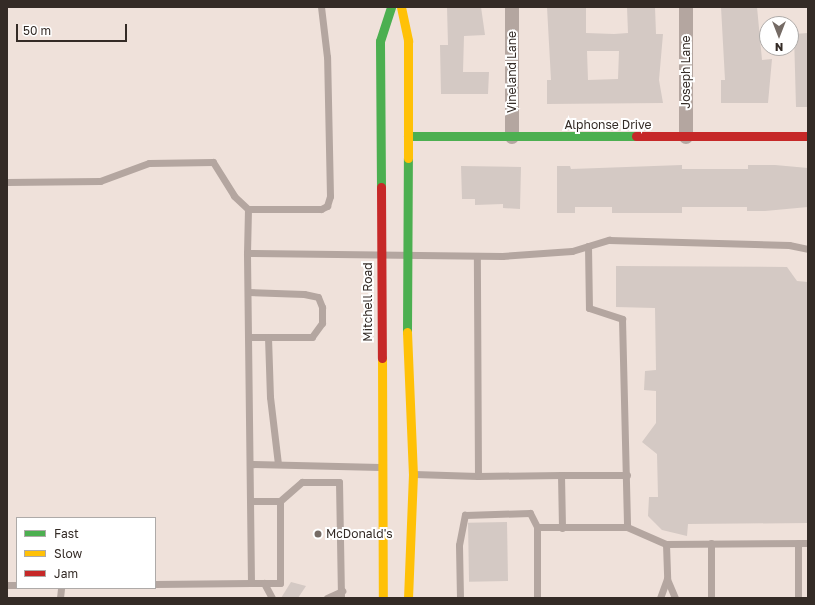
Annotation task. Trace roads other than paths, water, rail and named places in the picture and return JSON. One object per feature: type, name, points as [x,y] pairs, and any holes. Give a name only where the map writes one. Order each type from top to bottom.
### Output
[{"type":"main road","name":"Mitchell Road","points":[[383,598],[380,467],[380,41],[391,7]]},
{"type":"main road","points":[[401,7],[408,41],[408,255],[406,380],[413,474],[408,598]]},
{"type":"main road","name":"Alphonse Drive","points":[[408,136],[808,136]]},
{"type":"street","name":"Vineland Lane","points":[[512,7],[512,137]]},
{"type":"street","name":"Joseph Lane","points":[[686,7],[686,137]]},
{"type":"lane","points":[[7,182],[100,182],[149,163],[213,162],[234,196],[248,209],[321,209],[327,206],[330,196],[327,56],[320,7]]},
{"type":"lane","points":[[248,209],[247,253],[251,583]]},
{"type":"lane","points":[[247,253],[380,256],[477,256],[572,252],[609,240],[789,245],[808,249]]},
{"type":"lane","points":[[588,246],[589,308],[622,319],[627,475],[627,527]]},
{"type":"lane","points":[[477,256],[478,476]]},
{"type":"lane","points":[[248,292],[304,294],[318,297],[320,302],[322,323],[312,337],[248,337]]},
{"type":"lane","points":[[268,337],[270,397],[278,464]]},
{"type":"lane","points":[[250,464],[380,467]]},
{"type":"lane","points":[[413,474],[478,476],[627,475]]},
{"type":"lane","points":[[561,475],[562,528]]},
{"type":"lane","points":[[251,501],[280,501],[302,482],[339,482],[342,594],[327,598]]},
{"type":"lane","points":[[156,584],[280,583],[280,501]]},
{"type":"lane","points":[[460,598],[459,545],[465,514],[530,513],[537,527],[537,598]]},
{"type":"lane","points":[[537,527],[627,527],[666,544],[808,543]]},
{"type":"lane","points":[[798,543],[798,598]]},
{"type":"lane","points":[[660,598],[666,579],[666,544]]},
{"type":"lane","points":[[711,544],[711,598]]},
{"type":"lane","points":[[666,579],[675,598]]},
{"type":"lane","points":[[264,583],[272,598]]},
{"type":"place","name":"McDonald's","points":[[318,534]]}]
